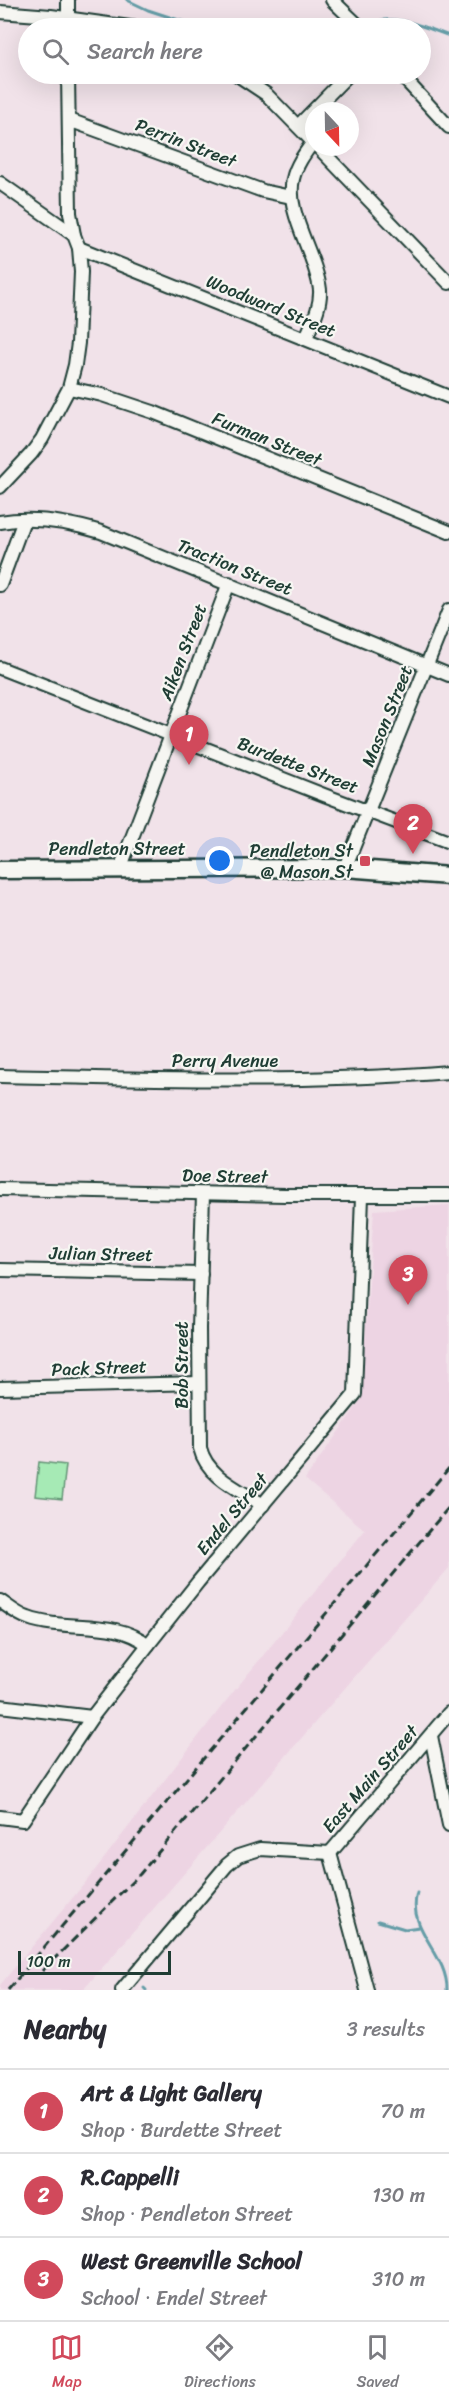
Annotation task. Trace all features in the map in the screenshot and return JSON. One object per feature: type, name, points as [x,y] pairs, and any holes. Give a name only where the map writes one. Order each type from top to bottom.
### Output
[{"type":"main road","name":"Pendleton Street","points":[[0,870],[345,868],[449,876]]},
{"type":"street","points":[[68,0],[68,18]]},
{"type":"street","points":[[332,0],[350,18]]},
{"type":"street","points":[[0,12],[37,18]]},
{"type":"street","points":[[0,487],[42,439],[69,388],[78,343],[81,272],[80,248],[74,235],[70,213],[68,84]]},
{"type":"street","points":[[252,84],[267,94],[305,133]]},
{"type":"street","points":[[298,126],[339,84]]},
{"type":"street","points":[[409,84],[449,127]]},
{"type":"street","name":"Perrin Street","points":[[69,120],[253,187],[291,197]]},
{"type":"street","points":[[306,338],[317,309],[320,291],[317,274],[291,197],[296,172],[307,156]]},
{"type":"street","points":[[327,156],[449,283]]},
{"type":"street","points":[[0,183],[74,235]]},
{"type":"street","name":"Woodward Street","points":[[80,248],[449,397]]},
{"type":"street","name":"Furman Street","points":[[69,388],[111,397],[153,412],[449,532]]},
{"type":"street","points":[[0,585],[24,520]]},
{"type":"street","name":"Traction Street","points":[[0,522],[47,520],[74,524],[101,532],[449,675]]},
{"type":"street","name":"Aiken Street","points":[[120,869],[229,584]]},
{"type":"street","name":"Mason Street","points":[[345,868],[449,610]]},
{"type":"street","name":"Burdette Street","points":[[0,668],[449,842]]},
{"type":"street","name":"Perry Avenue","points":[[0,1076],[219,1080],[366,1078],[449,1072]]},
{"type":"street","name":"Doe Street","points":[[0,1190],[362,1196],[449,1195]]},
{"type":"street","name":"Bob Street","points":[[203,1194],[199,1383],[199,1435],[203,1459],[209,1469],[219,1477],[263,1505]]},
{"type":"street","name":"Endel Street","points":[[0,1817],[23,1820],[92,1717],[148,1645],[355,1394],[362,1196]]},
{"type":"street","name":"Julian Street","points":[[0,1270],[201,1275]]},
{"type":"street","name":"Pack Street","points":[[0,1389],[199,1383]]},
{"type":"street","points":[[0,1601],[28,1618],[116,1630],[136,1635],[148,1645]]},
{"type":"street","points":[[0,1706],[92,1717]]},
{"type":"street","name":"East Main Street","points":[[122,1990],[227,1865],[238,1856],[260,1849],[330,1853],[449,1713]]},
{"type":"street","points":[[431,1736],[449,1825]]},
{"type":"street","points":[[330,1853],[367,1990]]},
{"type":"shaded area","points":[[449,1205],[449,1568],[83,1990],[0,1990],[0,1985],[85,1883],[222,1706],[365,1530],[305,1479],[361,1400],[374,1210]]},
{"type":"green space","points":[[39,1462],[66,1465],[62,1499],[35,1496]]},
{"type":"waterway","points":[[127,0],[172,18]]},
{"type":"waterway","points":[[431,29],[449,36]]},
{"type":"waterway","points":[[417,1893],[415,1906],[417,1918],[441,1965],[446,1977],[447,1990]]},
{"type":"waterway","points":[[378,1921],[405,1929],[419,1927]]},
{"type":"railway","points":[[8,1990],[449,1468]]},
{"type":"railway","points":[[42,1971],[140,1874],[449,1507]]},
{"type":"place","name":"Art & Light Gallery","points":[[189,765]]},
{"type":"place","name":"R.Cappelli","points":[[413,854]]},
{"type":"place","name":"Pendleton St @ Mason St","points":[[365,861]]},
{"type":"place","name":"West Greenville School","points":[[408,1305]]}]
